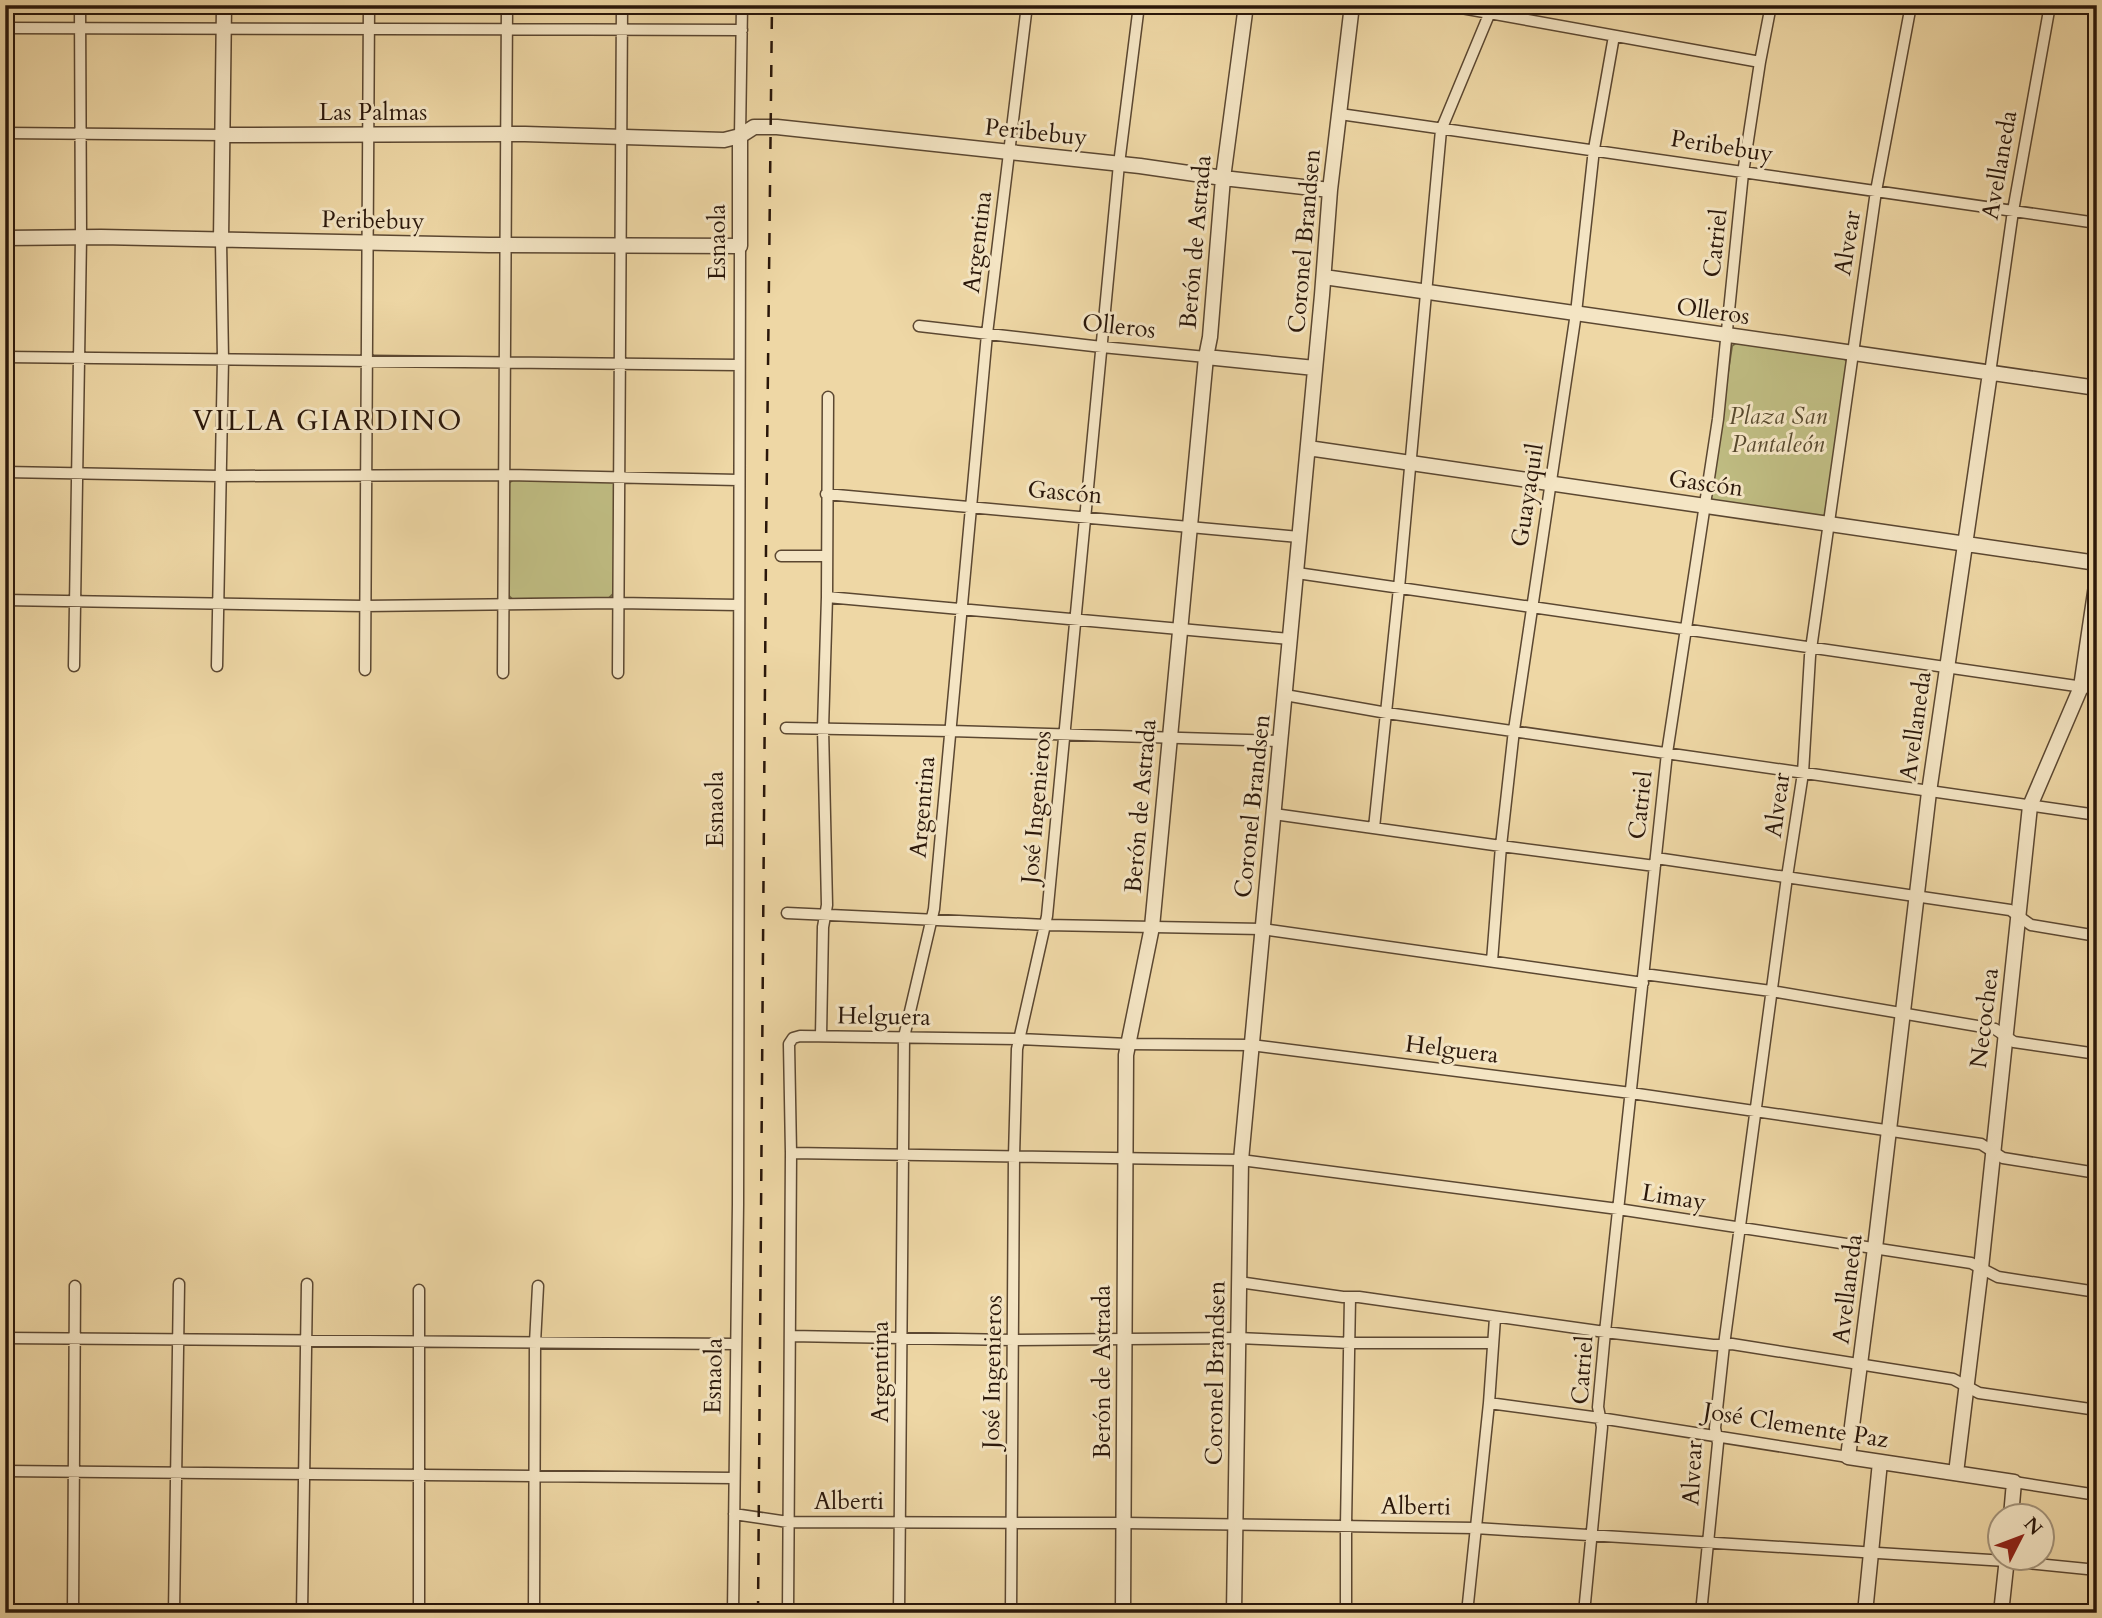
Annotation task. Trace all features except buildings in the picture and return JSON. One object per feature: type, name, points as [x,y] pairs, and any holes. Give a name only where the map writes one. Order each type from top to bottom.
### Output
[{"type":"street","points":[[74,666],[81,237],[80,5]]},
{"type":"street","points":[[217,666],[224,5]]},
{"type":"street","points":[[365,670],[369,5]]},
{"type":"street","points":[[503,674],[507,5]]},
{"type":"street","points":[[618,673],[622,5]]},
{"type":"street","name":"Esnaola","points":[[733,1613],[742,5]]},
{"type":"street","name":"Argentina","points":[[899,1613],[904,1037],[932,919],[987,334],[1027,5]]},
{"type":"street","name":"José Ingenieros","points":[[1011,1613],[1014,1156],[1019,1039],[1046,925],[1119,164],[1139,5]]},
{"type":"street","name":"Berón de Astrada","points":[[1124,1613],[1128,1044],[1152,927],[1223,178],[1245,5]]},
{"type":"street","name":"Coronel Brandsen","points":[[1234,1613],[1241,1160],[1297,573],[1330,190],[1352,5]]},
{"type":"street","points":[[1445,5],[1492,9],[1614,36],[1760,62]]},
{"type":"street","name":"Catriel","points":[[1584,1613],[1602,1427],[1598,1407],[1605,1332],[1667,753],[1705,506],[1727,336],[1743,173],[1771,5]]},
{"type":"street","name":"Alvear","points":[[1701,1613],[1718,1443],[1715,1428],[1724,1345],[1803,774],[1812,649],[1876,191],[1911,5]]},
{"type":"street","name":"Avellaneda","points":[[1849,1457],[1929,792],[2013,211],[2050,5]]},
{"type":"street","points":[[1374,828],[1441,130],[1492,9]]},
{"type":"street","points":[[5,27],[742,30]]},
{"type":"street","name":"Guayaquil","points":[[1492,961],[1514,730],[1576,313],[1594,149],[1614,36]]},
{"type":"street","name":"Peribebuy","points":[[1340,114],[2097,223]]},
{"type":"street","name":"Peribebuy","points":[[740,136],[754,127],[777,127],[1330,190]]},
{"type":"street","name":"Las Palmas","points":[[5,133],[507,135],[723,140],[740,136]]},
{"type":"street","name":"Peribebuy","points":[[5,238],[740,246]]},
{"type":"street","name":"Olleros","points":[[1324,277],[2097,388]]},
{"type":"street","name":"Olleros","points":[[919,326],[1315,368]]},
{"type":"street","points":[[5,357],[738,365]]},
{"type":"street","points":[[821,1036],[827,905],[823,728],[828,397]]},
{"type":"street","name":"Gascón","points":[[1308,448],[2097,563]]},
{"type":"street","points":[[5,472],[220,476],[503,475],[738,480]]},
{"type":"street","name":"Gascón","points":[[826,494],[1299,537]]},
{"type":"street","points":[[781,556],[826,556]]},
{"type":"street","points":[[1297,573],[2097,689]]},
{"type":"street","name":"Necochea","points":[[1956,1473],[2020,917],[2030,806],[2081,687],[2097,579]]},
{"type":"street","points":[[827,597],[1290,639]]},
{"type":"street","points":[[5,600],[218,605],[738,605]]},
{"type":"street","points":[[1285,695],[1387,713],[2097,815]]},
{"type":"street","points":[[786,728],[951,730],[1063,736],[1280,741]]},
{"type":"street","points":[[1274,814],[1501,846],[1787,877],[2010,910],[2031,925],[2097,936]]},
{"type":"street","points":[[787,913],[1046,925],[1262,929],[1492,961],[1772,991],[1995,1029],[2014,1042],[2097,1054]]},
{"type":"street","name":"Helguera","points":[[791,1153],[789,1044],[793,1038],[904,1037],[1251,1045],[1631,1093],[1982,1144],[2003,1158],[2097,1173]]},
{"type":"street","points":[[788,1613],[791,1153]]},
{"type":"street","name":"Limay","points":[[791,1153],[1241,1160],[1618,1209],[1875,1248],[1971,1263],[1998,1277],[2097,1292]]},
{"type":"street","points":[[1240,1282],[1495,1318],[1713,1345],[1732,1345],[1953,1380],[1979,1393],[2097,1410]]},
{"type":"street","points":[[174,1613],[179,1284]]},
{"type":"street","points":[[302,1613],[307,1284]]},
{"type":"street","points":[[73,1613],[75,1286]]},
{"type":"street","points":[[534,1613],[535,1343],[538,1286]]},
{"type":"street","points":[[418,1613],[419,1290]]},
{"type":"street","points":[[1346,1613],[1350,1297]]},
{"type":"street","points":[[1467,1613],[1489,1404],[1495,1318]]},
{"type":"street","points":[[790,1336],[1013,1340],[1238,1338],[1350,1343],[1493,1343]]},
{"type":"street","points":[[5,1338],[736,1344]]},
{"type":"street","name":"José Clemente Paz","points":[[1489,1404],[1600,1418],[2097,1495]]},
{"type":"street","points":[[1865,1613],[1880,1462]]},
{"type":"street","points":[[5,1471],[733,1478]]},
{"type":"street","points":[[2012,1502],[2014,1482]]},
{"type":"street","name":"Alberti","points":[[734,1514],[788,1522],[1475,1528],[1986,1559]]},
{"type":"street","name":"Alberti","points":[[2056,1565],[2097,1570]]},
{"type":"street","points":[[2001,1613],[2006,1572]]},
{"type":"green space","name":"Plaza San Pantaleón","points":[[1736,343],[1842,357],[1848,362],[1823,517],[1711,502],[1709,497],[1732,346]]},
{"type":"green space","points":[[514,479],[616,482],[615,592],[609,598],[512,599],[508,595],[509,483]]},
{"type":"railway","points":[[758,1613],[772,5]]},
{"type":"district","name":"VILLA GIARDINO","points":[[328,420]]}]
